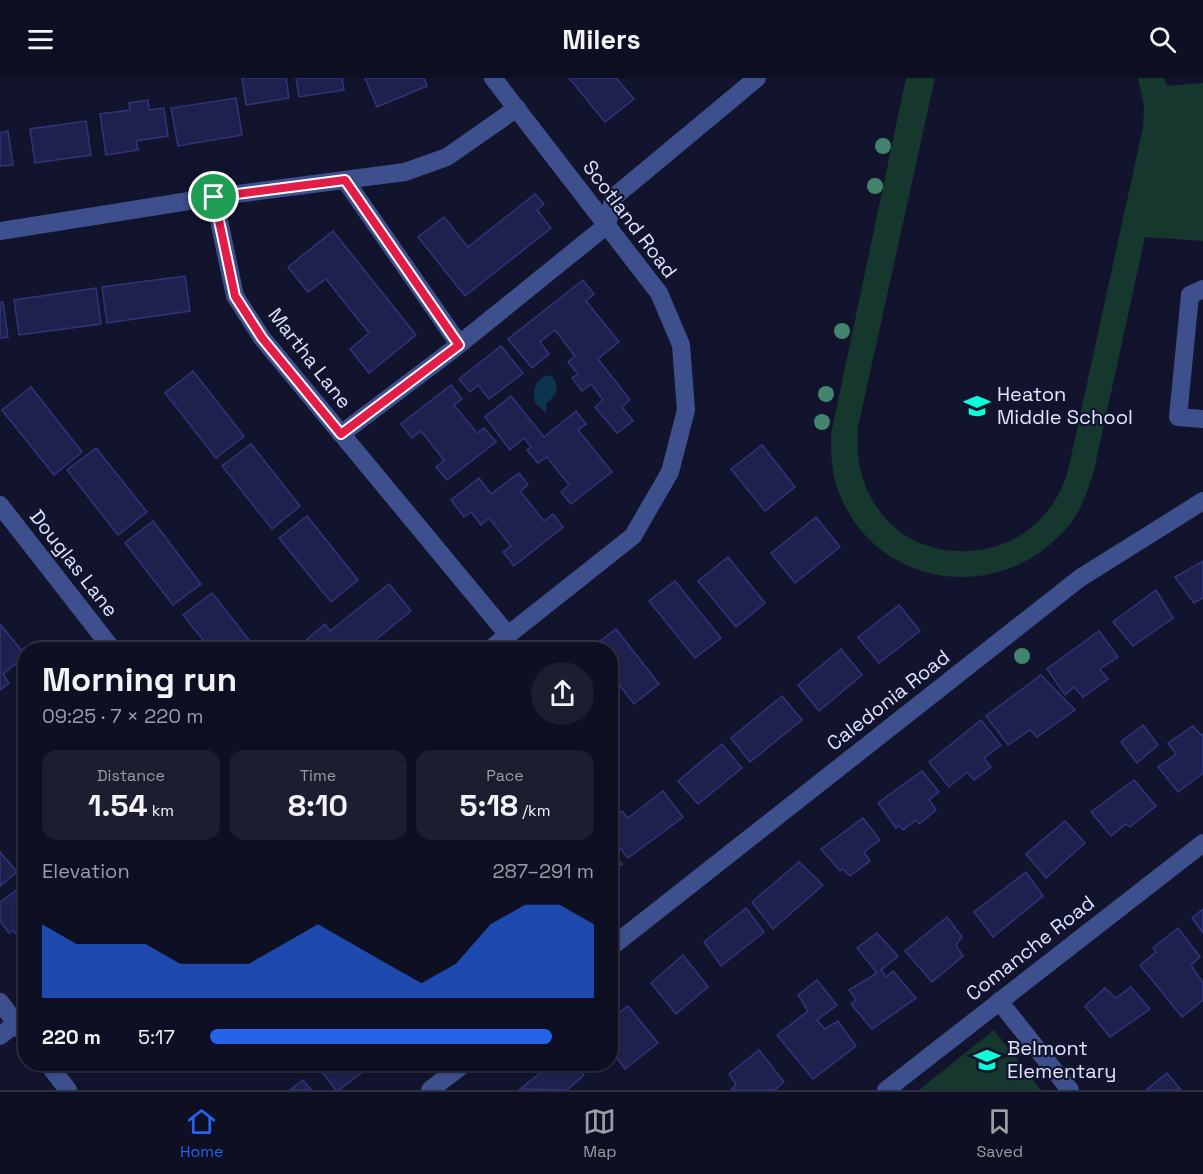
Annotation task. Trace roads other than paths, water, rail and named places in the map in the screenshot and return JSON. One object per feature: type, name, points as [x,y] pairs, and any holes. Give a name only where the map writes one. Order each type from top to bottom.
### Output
[{"type":"street","name":"Scotland Road","points":[[493,78],[659,293],[681,345],[686,410],[670,472],[633,536],[499,642]]},
{"type":"street","points":[[341,434],[459,345],[607,225],[614,197],[756,78]]},
{"type":"street","points":[[0,231],[214,197],[405,172],[447,157],[517,108]]},
{"type":"street","points":[[345,180],[459,345]]},
{"type":"street","name":"Martha Lane","points":[[214,197],[235,296],[262,338],[508,635]]},
{"type":"street","points":[[1203,289],[1190,295],[1178,417],[1203,419]]},
{"type":"street","name":"Caledonia Road","points":[[618,942],[1080,578],[1203,501]]},
{"type":"street","name":"Douglas Lane","points":[[0,505],[107,642]]},
{"type":"street","name":"Comanche Road","points":[[886,1090],[1203,843]]},
{"type":"street","points":[[999,1001],[1070,1090]]},
{"type":"street","points":[[0,1002],[18,1021]]},
{"type":"street","points":[[0,1036],[18,1027]]},
{"type":"street","points":[[53,1071],[68,1090]]},
{"type":"street","points":[[430,1090],[455,1071]]},
{"type":"water","points":[[547,375],[553,377],[557,386],[555,395],[546,404],[546,413],[535,403],[534,394],[537,383]]},
{"type":"place","name":"Heaton Middle School","points":[[977,406]]},
{"type":"place","name":"Belmont Elementary","points":[[987,1060]]}]
